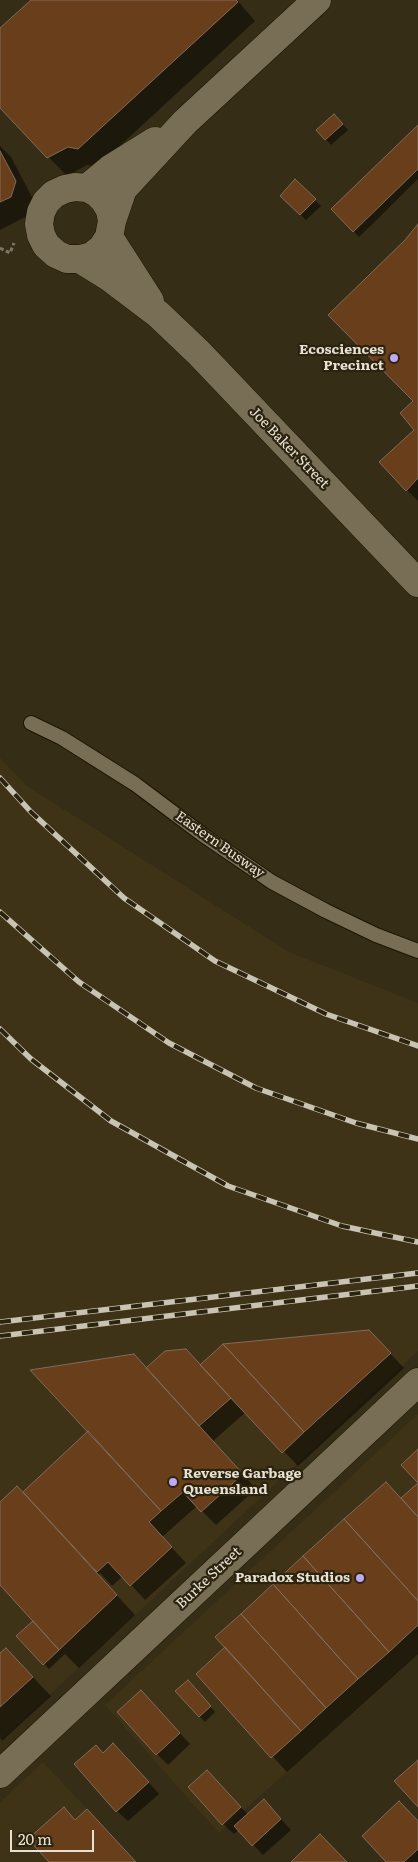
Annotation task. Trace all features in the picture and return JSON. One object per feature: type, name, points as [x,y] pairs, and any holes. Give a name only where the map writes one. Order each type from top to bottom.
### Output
[{"type":"street","points":[[111,229],[110,210],[104,200],[97,193],[87,188],[75,187],[64,189],[54,194],[46,202],[41,212],[39,224],[41,235],[46,245],[56,254],[67,259],[80,259],[92,256],[102,248],[111,229],[123,189],[185,122],[317,0]]},
{"type":"street","points":[[87,188],[110,169],[185,122]]},
{"type":"street","name":"Joe Baker Street","points":[[111,229],[158,314]]},
{"type":"street","name":"Joe Baker Street","points":[[80,259],[109,277],[158,314],[199,353],[418,584]]},
{"type":"street","name":"Burke Street","points":[[0,1774],[418,1382]]},
{"type":"lane","name":"Eastern Busway","points":[[31,723],[62,738],[122,776],[272,882],[326,912],[376,935],[418,951]]},
{"type":"path","points":[[0,248],[10,253],[15,243]]},
{"type":"shaded area","points":[[0,758],[27,786],[289,952],[418,1003],[418,1351],[0,1741]]},
{"type":"shaded area","points":[[418,1414],[418,1653],[219,1833],[105,1705]]},
{"type":"shaded area","points":[[43,1762],[136,1862],[0,1862],[0,1802]]},
{"type":"building","points":[[31,0],[236,0],[238,2],[78,149],[68,147],[47,158],[0,108],[0,28]]},
{"type":"building","points":[[334,114],[343,124],[325,140],[316,130]]},
{"type":"building","points":[[418,125],[418,169],[353,232],[331,209]]},
{"type":"building","points":[[0,151],[16,181],[11,197],[0,202]]},
{"type":"building","points":[[295,179],[316,199],[300,215],[280,196]]},
{"type":"building","name":"Ecosciences Precinct","points":[[418,224],[418,478],[406,491],[379,462],[414,430],[400,413],[413,401],[328,315],[405,240]]},
{"type":"building","points":[[369,1330],[391,1353],[304,1432],[223,1344]]},
{"type":"building","points":[[223,1344],[304,1432],[282,1453],[200,1365]]},
{"type":"building","points":[[186,1349],[231,1398],[199,1426],[146,1368],[165,1351]]},
{"type":"building","points":[[134,1354],[243,1474],[201,1512],[183,1492],[161,1511],[30,1370]]},
{"type":"building","points":[[88,1431],[161,1511],[149,1522],[172,1547],[130,1586],[108,1562],[97,1572],[23,1492]]},
{"type":"building","points":[[418,1449],[418,1483],[401,1465]]},
{"type":"building","points":[[386,1482],[418,1517],[418,1601],[344,1519]]},
{"type":"building","points":[[418,1483],[418,1517],[401,1498]]},
{"type":"building","points":[[17,1486],[117,1595],[59,1650],[0,1585],[0,1502]]},
{"type":"building","name":"Paradox Studios","points":[[344,1519],[418,1601],[418,1625],[389,1652],[303,1556]]},
{"type":"building","points":[[303,1556],[389,1652],[358,1679],[273,1584]]},
{"type":"building","points":[[273,1584],[358,1679],[326,1708],[241,1614]]},
{"type":"building","points":[[241,1614],[326,1708],[301,1731],[215,1637]]},
{"type":"building","points":[[33,1621],[59,1650],[43,1665],[16,1636]]},
{"type":"building","points":[[225,1647],[301,1731],[271,1758],[196,1674]]},
{"type":"building","points":[[6,1648],[33,1677],[0,1707],[0,1653]]},
{"type":"building","points":[[188,1680],[211,1706],[199,1717],[175,1691]]},
{"type":"building","points":[[141,1690],[180,1733],[156,1755],[117,1712]]},
{"type":"building","points":[[113,1743],[149,1782],[116,1812],[74,1764],[96,1745],[103,1753]]},
{"type":"building","points":[[418,1760],[418,1807],[394,1781]]},
{"type":"building","points":[[207,1770],[241,1807],[222,1825],[188,1787]]},
{"type":"building","points":[[264,1799],[281,1819],[252,1846],[234,1826]]},
{"type":"building","points":[[399,1801],[418,1821],[418,1849],[404,1862],[386,1862],[362,1836]]},
{"type":"building","points":[[64,1807],[75,1820],[87,1809],[136,1862],[49,1862],[28,1839]]},
{"type":"building","points":[[320,1834],[347,1862],[291,1862]]},
{"type":"railway","points":[[0,778],[31,812],[124,898],[215,961],[326,1014],[418,1046]]},
{"type":"railway","points":[[0,912],[79,982],[169,1043],[256,1088],[356,1123],[418,1139]]},
{"type":"railway","points":[[0,1029],[31,1059],[111,1121],[228,1186],[342,1226],[418,1242]]},
{"type":"railway","points":[[0,1322],[418,1273]]},
{"type":"railway","points":[[0,1336],[418,1286]]},
{"type":"place","name":"Ecosciences Precinct","points":[[394,358]]},
{"type":"place","name":"Reverse Garbage Queensland","points":[[173,1482]]},
{"type":"place","name":"Paradox Studios","points":[[360,1578]]}]
